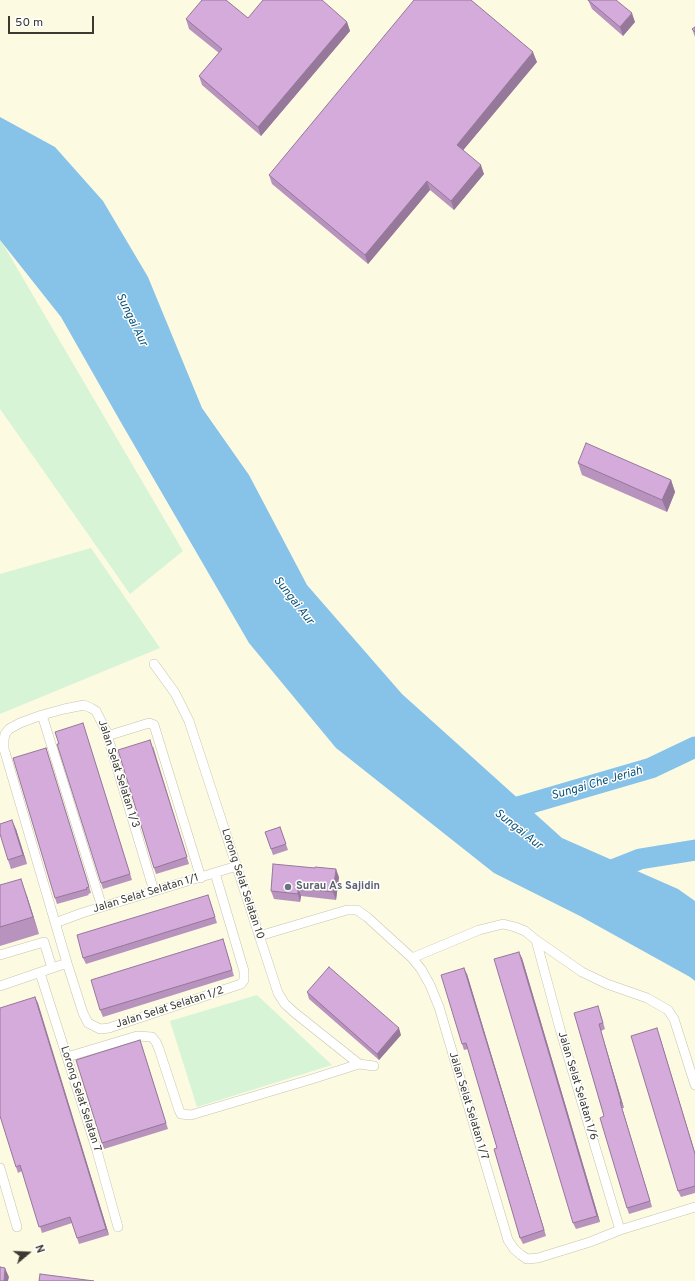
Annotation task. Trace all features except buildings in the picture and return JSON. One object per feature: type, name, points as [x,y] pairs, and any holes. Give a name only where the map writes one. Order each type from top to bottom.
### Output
[{"type":"street","name":"Lorong Selat Selatan 10","points":[[154,664],[175,693],[189,721],[278,993],[285,1004],[359,1064]]},
{"type":"street","name":"Jalan Selat Selatan 1/3","points":[[55,923],[4,748],[5,734],[10,729],[20,723],[42,715],[84,705],[96,711],[106,731],[154,891]]},
{"type":"street","points":[[42,715],[102,907]]},
{"type":"street","points":[[107,736],[149,723],[154,725],[201,878]]},
{"type":"street","name":"Jalan Selat Selatan 1/1","points":[[55,923],[102,907],[237,866]]},
{"type":"street","name":"Jalan Selat Selatan 1/2","points":[[55,923],[83,1014],[88,1023],[100,1029],[109,1028],[241,984],[244,980],[244,971],[215,873]]},
{"type":"street","name":"Jalan Selat Selatan 1/7","points":[[259,936],[347,910],[357,910],[364,915],[412,958],[430,985],[439,1007],[508,1240],[514,1249],[527,1259],[538,1258],[590,1242],[620,1230]]},
{"type":"street","points":[[412,958],[479,930],[503,924],[525,931],[582,972],[607,984],[647,998],[668,1010],[674,1019],[695,1085]]},
{"type":"street","name":"Jalan Selat Selatan 1/6","points":[[536,940],[560,1029],[620,1230]]},
{"type":"street","points":[[0,955],[44,942],[52,968]]},
{"type":"street","points":[[0,986],[67,963]]},
{"type":"street","name":"Lorong Selat Selatan 7","points":[[40,973],[97,1151],[118,1227]]},
{"type":"street","points":[[67,1057],[137,1036],[152,1037],[160,1049],[179,1110],[181,1114],[185,1115],[191,1115],[359,1064],[374,1066]]},
{"type":"street","points":[[0,1168],[17,1227]]},
{"type":"street","points":[[620,1230],[695,1207]]},
{"type":"green space","points":[[0,239],[183,551],[130,594],[0,409]]},
{"type":"green space","points":[[91,548],[160,648],[0,714],[0,574]]},
{"type":"green space","points":[[257,995],[332,1065],[197,1107],[170,1021]]},
{"type":"water","name":"Sungai Aur","points":[[0,117],[55,147],[103,201],[148,277],[202,408],[249,475],[307,585],[402,694],[562,838],[678,889],[695,901],[695,981],[580,916],[494,873],[336,748],[249,643],[61,317],[0,240]]},
{"type":"waterway","name":"Sungai Che Jeriah","points":[[497,813],[651,768],[695,747]]},
{"type":"waterway","points":[[597,876],[640,859],[695,850]]},
{"type":"place","name":"Surau As Sajidin","points":[[288,887]]}]
